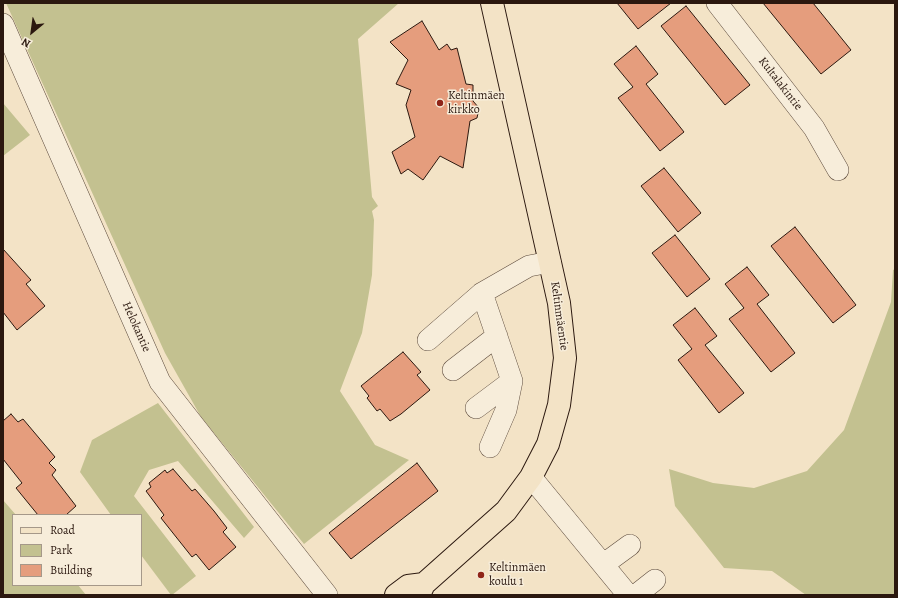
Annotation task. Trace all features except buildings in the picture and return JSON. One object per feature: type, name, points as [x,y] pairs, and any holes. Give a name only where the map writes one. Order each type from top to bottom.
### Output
[{"type":"main road","name":"Keltinmäentie","points":[[396,595],[408,586],[422,589],[506,511],[531,478],[548,444],[559,406],[564,358],[559,303],[492,3]]},
{"type":"street","name":"Kultalakintie","points":[[717,3],[814,128],[838,170]]},
{"type":"street","name":"Helokantie","points":[[3,24],[160,382],[327,595]]},
{"type":"street","points":[[428,340],[482,293],[529,266],[550,262]]},
{"type":"street","points":[[482,293],[512,381],[506,410],[490,447]]},
{"type":"street","points":[[453,370],[497,336]]},
{"type":"street","points":[[476,408],[512,381]]},
{"type":"street","points":[[531,478],[604,564],[628,595]]},
{"type":"street","points":[[604,564],[630,545]]},
{"type":"street","points":[[636,595],[655,580]]},
{"type":"green space","points":[[6,3],[399,3],[358,39],[372,197],[378,206],[372,211],[374,220],[372,275],[362,333],[340,391],[375,445],[409,460],[304,544],[201,417],[165,353]]},
{"type":"green space","points":[[3,103],[30,135],[3,156]]},
{"type":"green space","points":[[895,269],[895,595],[806,595],[772,571],[724,568],[675,506],[669,469],[713,483],[754,488],[807,471],[844,430],[891,302],[893,270]]},
{"type":"green space","points":[[158,403],[254,527],[244,538],[178,461],[149,470],[134,496],[196,576],[171,595],[142,556],[142,514],[110,514],[80,472],[92,440]]},
{"type":"green space","points":[[3,500],[15,514],[12,514],[12,586],[79,586],[86,595],[3,595]]},
{"type":"place","name":"Keltinmäen kirkko","points":[[440,103]]},
{"type":"place","name":"Keltinmäen koulu 1","points":[[481,575]]}]
